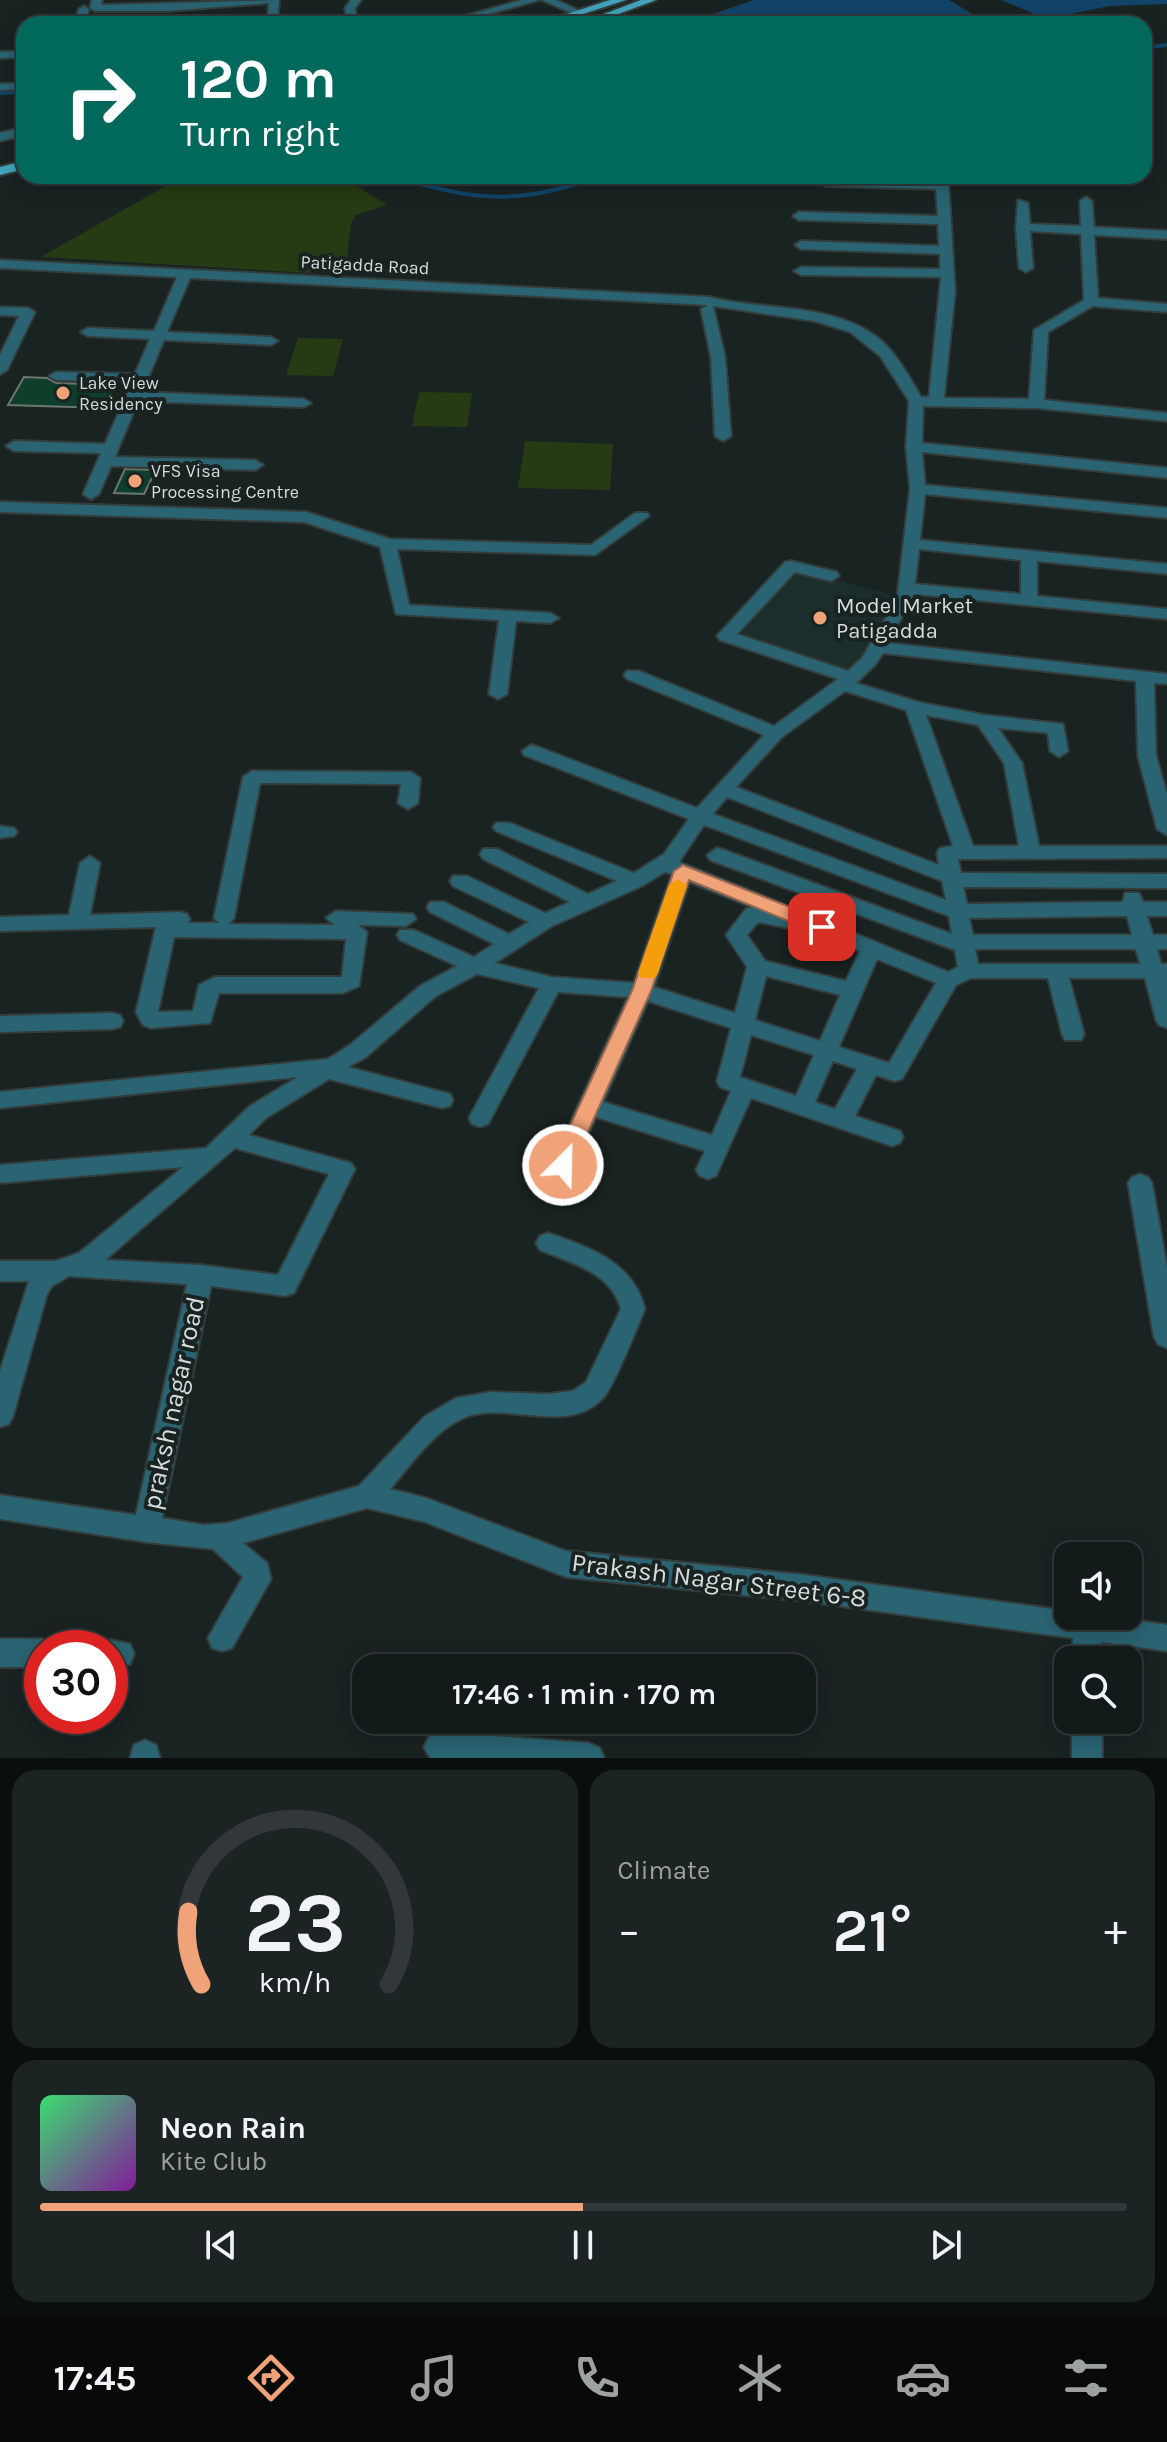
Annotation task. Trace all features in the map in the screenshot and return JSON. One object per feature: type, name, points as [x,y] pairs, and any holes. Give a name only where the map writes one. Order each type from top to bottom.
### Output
[{"type":"main road","points":[[584,16],[621,0]]},
{"type":"main road","points":[[589,16],[651,0]]},
{"type":"street","points":[[97,0],[95,8],[167,8],[274,0]]},
{"type":"street","points":[[472,16],[534,0]]},
{"type":"street","points":[[547,0],[572,16]]},
{"type":"street","points":[[82,16],[84,9]]},
{"type":"street","points":[[563,1165],[642,991],[700,817],[776,733],[846,681],[879,647],[908,588],[918,489],[914,447],[948,291],[942,184]]},
{"type":"street","points":[[1086,201],[1091,302]]},
{"type":"street","points":[[1022,203],[1026,268]]},
{"type":"street","points":[[799,216],[945,220]]},
{"type":"street","points":[[1022,227],[1167,235]]},
{"type":"street","points":[[801,245],[945,250]]},
{"type":"street","name":"Patigadda Road","points":[[0,264],[183,278],[708,309],[727,307]]},
{"type":"street","points":[[801,271],[947,273]]},
{"type":"street","name":"Patigadda Road","points":[[0,273],[183,278]]},
{"type":"street","points":[[91,494],[183,278]]},
{"type":"street","name":"Patigadda Road","points":[[515,296],[709,301],[727,307],[805,316],[865,335],[875,342],[926,401]]},
{"type":"street","points":[[1036,404],[1041,330],[1091,302],[1167,308]]},
{"type":"street","points":[[708,309],[718,357],[723,436]]},
{"type":"street","points":[[0,311],[28,312],[0,370]]},
{"type":"street","points":[[88,332],[271,341]]},
{"type":"street","points":[[56,376],[141,378]]},
{"type":"street","points":[[133,396],[304,403]]},
{"type":"street","points":[[926,401],[1036,404],[1167,417]]},
{"type":"street","points":[[14,446],[255,465]]},
{"type":"street","points":[[914,447],[1167,473]]},
{"type":"street","points":[[918,489],[1167,513]]},
{"type":"street","points":[[0,507],[306,517],[388,544],[595,550],[641,516]]},
{"type":"street","points":[[388,544],[402,610],[550,618]]},
{"type":"street","points":[[913,544],[1167,569]]},
{"type":"street","points":[[1029,556],[1029,600]]},
{"type":"street","points":[[831,576],[791,566],[726,636],[914,707],[984,721],[1057,728],[1059,751]]},
{"type":"street","points":[[908,588],[1167,614]]},
{"type":"street","points":[[498,694],[508,616]]},
{"type":"street","points":[[879,647],[1167,679]]},
{"type":"street","points":[[633,675],[776,733]]},
{"type":"street","points":[[1145,676],[1147,756],[1167,829]]},
{"type":"street","points":[[914,707],[965,853]]},
{"type":"street","points":[[984,721],[1013,763],[1056,942],[1073,1034]]},
{"type":"street","points":[[531,751],[956,911],[1167,909]]},
{"type":"street","points":[[224,918],[252,777],[411,778],[408,803]]},
{"type":"street","points":[[724,789],[952,879],[1167,881]]},
{"type":"street","points":[[503,827],[635,881]]},
{"type":"street","points":[[0,1416],[4,1388],[35,1292],[43,1279],[99,1252],[212,1156],[258,1112],[368,1043],[428,991],[475,966],[545,921],[635,881],[681,871],[717,855],[737,831]]},
{"type":"street","points":[[1120,852],[1144,942],[1160,970],[1167,1020]]},
{"type":"street","points":[[969,971],[947,853],[1167,852]]},
{"type":"street","points":[[490,854],[587,902]]},
{"type":"street","points":[[717,855],[963,944],[1167,942]]},
{"type":"street","points":[[777,910],[817,860]]},
{"type":"street","points":[[78,921],[90,863]]},
{"type":"street","points":[[681,871],[948,980]]},
{"type":"street","points":[[460,881],[545,921]]},
{"type":"street","points":[[803,1105],[866,946],[880,915],[898,890]]},
{"type":"street","points":[[437,907],[510,943]]},
{"type":"street","points":[[822,927],[753,914],[736,935],[758,967],[851,990]]},
{"type":"street","points":[[166,925],[224,918],[407,927],[475,966],[552,984],[642,991],[742,1021],[894,1073],[948,980],[969,971],[1160,970]]},
{"type":"street","points":[[0,924],[78,921],[166,925],[358,925]]},
{"type":"street","points":[[166,925],[147,1012],[151,1020],[202,1018],[207,990],[215,985],[349,984],[358,925]]},
{"type":"street","points":[[758,967],[728,1081],[892,1137]]},
{"type":"street","points":[[480,1118],[552,984]]},
{"type":"street","points":[[0,1024],[112,1021]]},
{"type":"street","points":[[842,1118],[870,1065]]},
{"type":"street","points":[[0,1100],[330,1068],[442,1100]]},
{"type":"street","points":[[708,1170],[744,1087]]},
{"type":"street","points":[[588,1106],[718,1146]]},
{"type":"street","points":[[0,1271],[63,1269],[201,1275],[285,1286],[343,1169],[229,1138]]},
{"type":"street","points":[[0,1174],[212,1156]]},
{"type":"street","points":[[1140,1183],[1162,1271],[1167,1337]]},
{"type":"street","points":[[367,1496],[440,1419],[455,1410],[466,1406],[571,1403],[595,1390],[633,1309],[631,1295],[614,1272],[548,1243]]},
{"type":"street","name":"praksh nagar road","points":[[146,1530],[201,1275]]},
{"type":"street","name":"Prakash Nagar Street 6-8","points":[[0,1507],[146,1530],[220,1536],[367,1496],[426,1510],[566,1564],[805,1588],[1054,1624]]},
{"type":"street","points":[[220,1536],[234,1553],[257,1572],[257,1579],[222,1638]]},
{"type":"street","name":"Prakash Nagar Street 6-8","points":[[1096,1630],[1167,1638]]},
{"type":"street","points":[[0,1653],[24,1653]]},
{"type":"street","points":[[1087,1734],[1087,1758]]},
{"type":"street","points":[[439,1747],[589,1758]]},
{"type":"shaded area","name":"Model Market Patigadda","points":[[794,568],[905,599],[851,677],[727,637]]},
{"type":"green space","points":[[169,184],[354,184],[387,205],[356,215],[351,223],[347,259],[310,273],[41,257]]},
{"type":"green space","points":[[298,338],[343,339],[333,376],[286,375]]},
{"type":"green space","points":[[419,392],[472,393],[467,427],[412,426]]},
{"type":"green space","points":[[525,441],[613,444],[610,490],[518,488]]},
{"type":"water","points":[[754,0],[949,0],[976,16],[707,16]]},
{"type":"water","points":[[1001,0],[1167,0],[1167,4],[1110,6],[1060,16],[1035,16]]},
{"type":"building","name":"Lake View Residency","points":[[24,377],[47,378],[56,383],[115,385],[104,408],[8,405]]},
{"type":"building","name":"VFS Visa Processing Centre","points":[[125,469],[156,470],[144,494],[114,493]]},
{"type":"waterway","points":[[1152,47],[1167,45]]},
{"type":"waterway","points":[[0,93],[16,92]]},
{"type":"waterway","points":[[422,184],[496,197],[545,192],[577,184]]},
{"type":"slow traffic","points":[[648,973],[678,885]]},
{"type":"place","name":"Lake View Residency","points":[[63,393]]},
{"type":"place","name":"VFS Visa Processing Centre","points":[[135,481]]},
{"type":"place","name":"Model Market Patigadda","points":[[820,618]]},
{"type":"route","points":[[563,1165],[642,991],[683,871],[822,927]]}]
